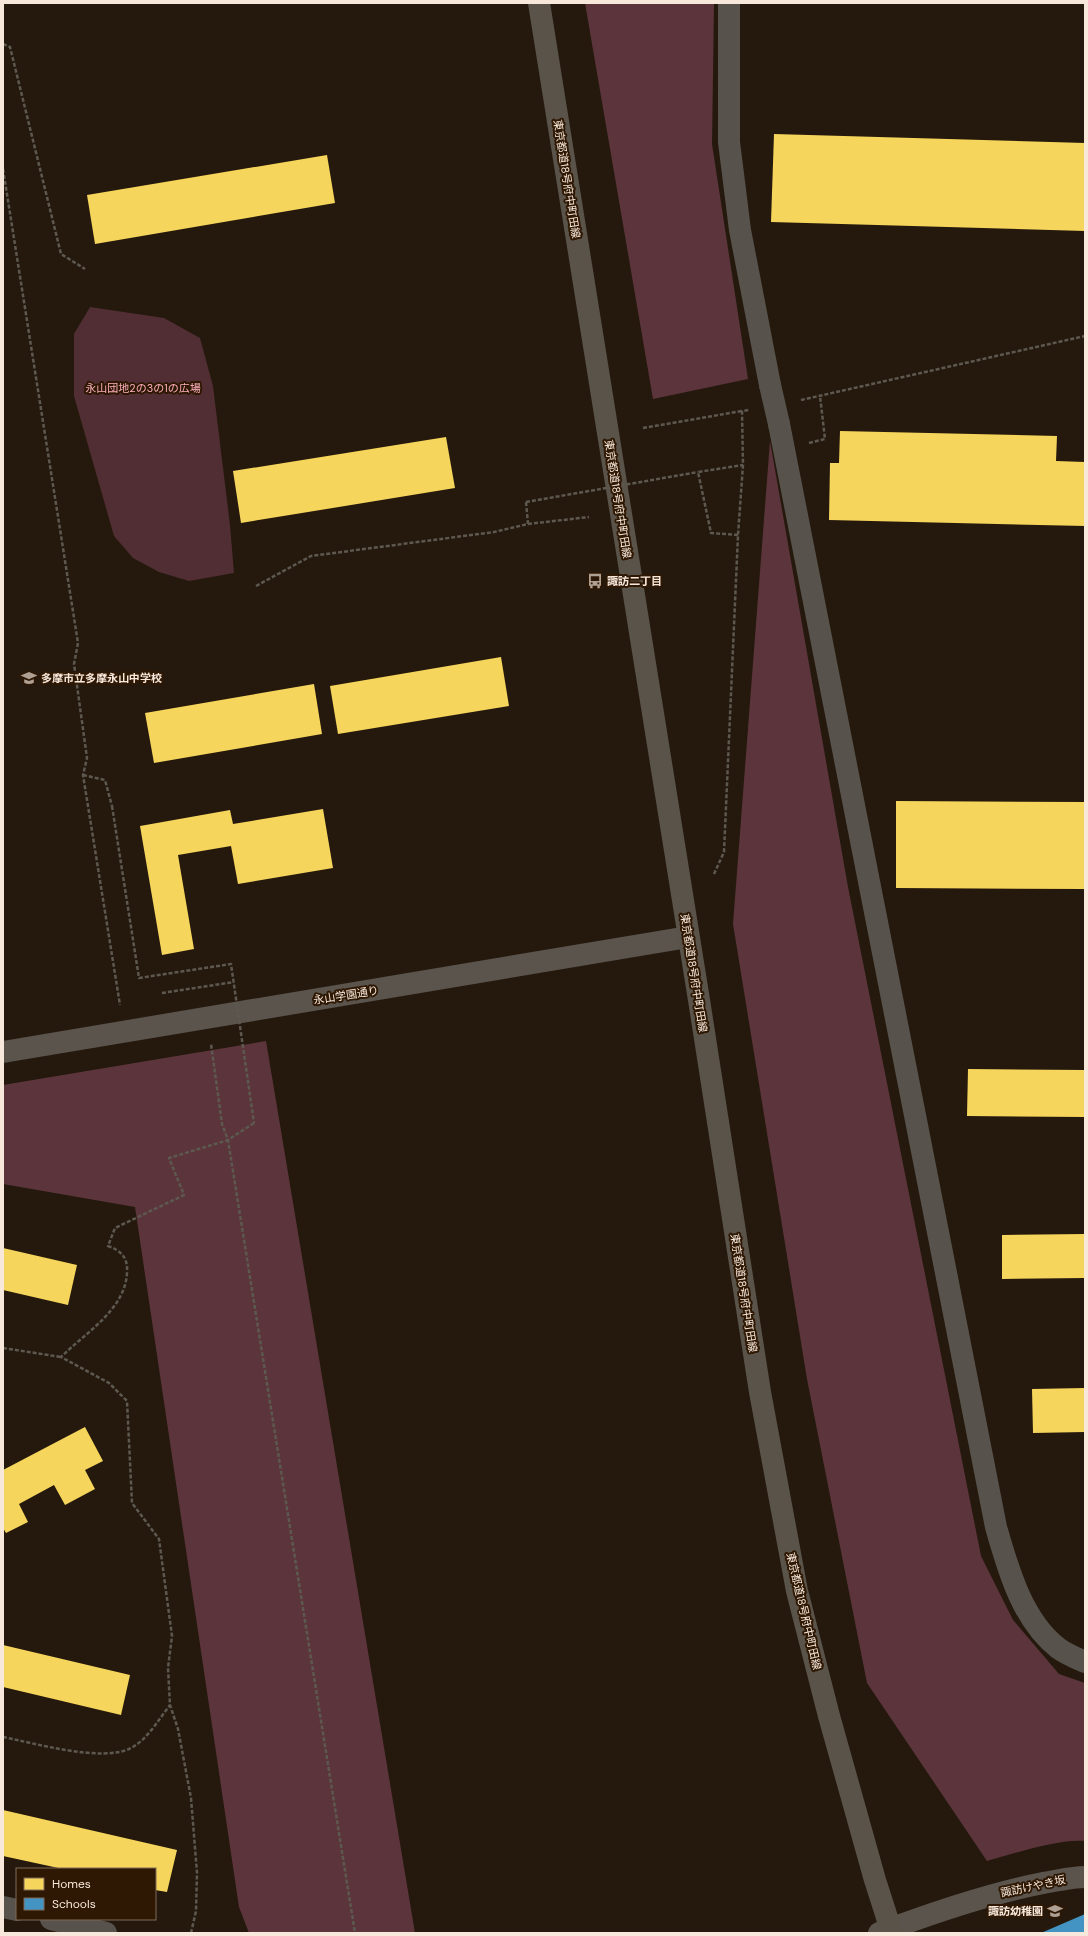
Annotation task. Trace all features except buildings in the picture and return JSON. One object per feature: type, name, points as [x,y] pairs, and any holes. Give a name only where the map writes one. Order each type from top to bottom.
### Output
[{"type":"main road","name":"東京都道18号府中町田線","points":[[539,3],[760,1392],[798,1591],[829,1716],[887,1932]]},
{"type":"street","points":[[729,3],[728,142],[740,230],[996,1527],[1011,1579],[1025,1605],[1043,1632],[1059,1648],[1085,1662]]},
{"type":"street","name":"永山学園通り","points":[[3,1052],[688,937]]},
{"type":"street","name":"諏訪けやき坂","points":[[887,1932],[992,1895],[1034,1885],[1085,1877]]},
{"type":"street","points":[[3,1907],[16,1910]]},
{"type":"street","points":[[55,1920],[106,1933]]},
{"type":"path","points":[[3,44],[10,47],[61,254],[85,269]]},
{"type":"path","points":[[3,169],[78,643],[74,664],[87,758],[83,775],[121,1012]]},
{"type":"path","points":[[820,396],[825,439]]},
{"type":"path","points":[[643,428],[742,411]]},
{"type":"path","points":[[528,524],[526,502],[743,465]]},
{"type":"path","points":[[698,472],[711,533],[738,535]]},
{"type":"path","points":[[256,586],[311,556],[494,532],[528,524],[589,517]]},
{"type":"path","points":[[61,1357],[79,1339],[97,1326],[121,1297],[127,1282],[128,1264],[119,1250],[108,1246],[115,1228],[184,1195],[168,1158],[228,1140],[254,1123],[231,964],[139,978],[112,806],[105,780],[83,775]]},
{"type":"path","points":[[162,993],[234,982]]},
{"type":"path","points":[[210,1043],[222,1124],[228,1140],[355,1933]]},
{"type":"path","points":[[3,1348],[61,1357],[109,1383],[127,1401],[132,1503],[160,1539],[172,1636],[168,1668],[170,1705],[178,1729],[191,1798],[197,1873],[196,1911],[191,1933]]},
{"type":"path","points":[[3,1737],[85,1753],[111,1753],[130,1749],[143,1739],[170,1705]]},
{"type":"green space","name":"永山団地2の3の1の広場","points":[[90,307],[164,318],[200,338],[213,386],[230,525],[234,573],[189,581],[159,572],[133,558],[114,536],[74,396],[74,334]]},
{"type":"shaded area","points":[[585,3],[714,4],[712,144],[748,379],[653,399]]},
{"type":"shaded area","points":[[770,441],[848,887],[981,1556],[1013,1620],[1059,1674],[1085,1683],[1085,1841],[1050,1844],[987,1861],[867,1683],[807,1379],[733,924]]},
{"type":"shaded area","points":[[266,1041],[415,1933],[249,1933],[239,1907],[135,1207],[3,1184],[3,1085]]},
{"type":"place","name":"諏訪二丁目","points":[[595,581]]},
{"type":"place","name":"多摩市立多摩永山中学校","points":[[29,678]]},
{"type":"place","name":"諏訪幼稚園","points":[[1055,1911]]}]
